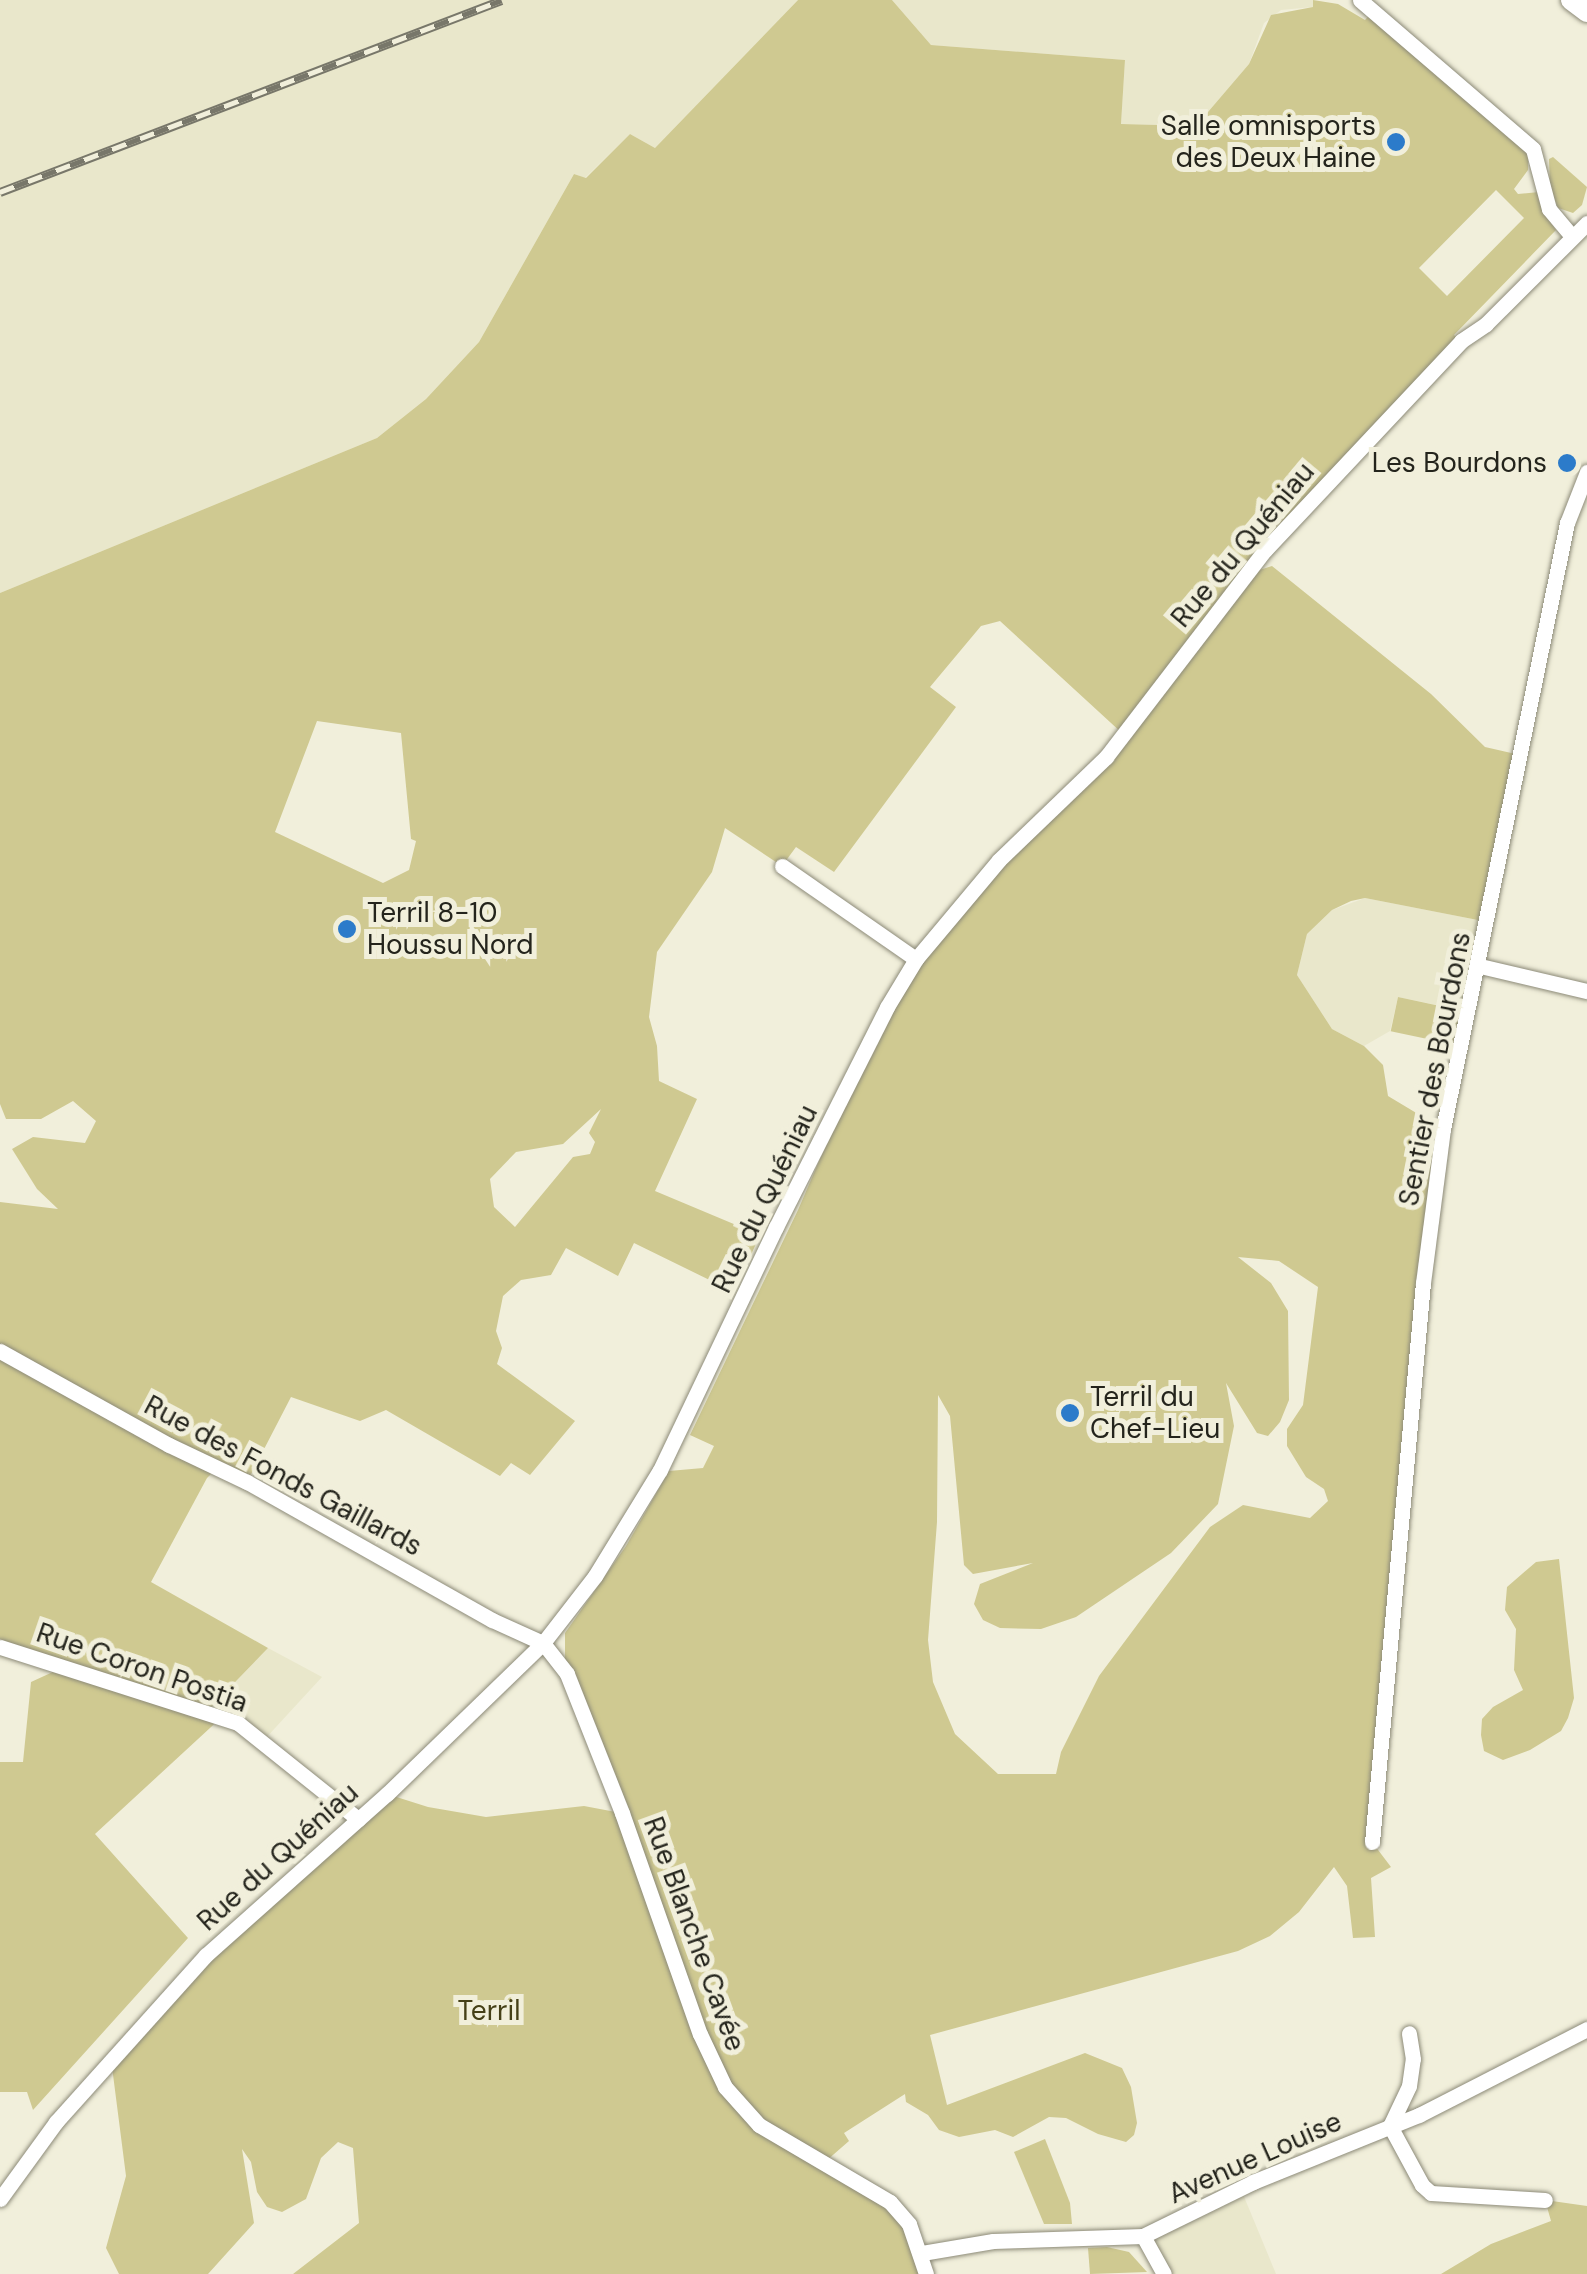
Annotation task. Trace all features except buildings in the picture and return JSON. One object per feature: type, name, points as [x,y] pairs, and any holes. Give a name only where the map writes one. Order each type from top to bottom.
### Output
[{"type":"main road","points":[[1572,0],[1587,12]]},
{"type":"street","points":[[1360,0],[1533,149],[1549,209],[1581,227]]},
{"type":"street","name":"Rue du Quéniau","points":[[0,2199],[56,2122],[206,1955],[358,1818],[543,1642],[594,1576],[660,1470],[776,1227],[887,1006],[916,959],[999,860],[1106,757],[1265,550],[1461,341],[1486,324],[1581,227]]},
{"type":"street","name":"Sentier des Bourdons","points":[[1372,1842],[1423,1283],[1443,1128],[1480,966],[1567,523],[1587,472]]},
{"type":"street","points":[[782,866],[916,959]]},
{"type":"street","points":[[1480,966],[1587,991]]},
{"type":"street","name":"Rue des Fonds Gaillards","points":[[0,1351],[169,1444],[248,1482],[492,1620],[543,1642]]},
{"type":"street","name":"Rue Blanche Cavée","points":[[543,1642],[567,1674],[700,2034],[725,2087],[759,2125],[875,2189],[910,2224],[922,2254]]},
{"type":"street","name":"Rue Coron Postia","points":[[0,1647],[238,1722],[358,1818]]},
{"type":"street","name":"Avenue Louise","points":[[922,2254],[1011,2240],[1143,2236],[1240,2187],[1390,2126],[1587,2029]]},
{"type":"street","points":[[1409,2033],[1413,2046],[1409,2086],[1390,2126],[1422,2185],[1431,2193],[1545,2200]]},
{"type":"street","points":[[1143,2236],[1164,2274]]},
{"type":"street","points":[[922,2254],[926,2274]]},
{"type":"shaded area","points":[[0,0],[798,0],[655,148],[630,134],[585,178],[574,174],[479,342],[426,399],[377,438],[0,593]]},
{"type":"shaded area","points":[[892,0],[1313,0],[1313,7],[1281,10],[1264,23],[1249,64],[1196,126],[1121,124],[1125,60],[931,45]]},
{"type":"shaded area","points":[[1365,898],[1488,922],[1470,1012],[1398,997],[1390,1031],[1364,1046],[1332,1029],[1297,975],[1307,934],[1332,910]]},
{"type":"shaded area","points":[[268,1648],[322,1677],[264,1740],[207,1711]]},
{"type":"shaded area","points":[[1240,2187],[1276,2274],[1164,2274],[1144,2239]]},
{"type":"green space","name":"Terril","points":[[798,0],[892,0],[931,45],[1125,60],[1121,124],[1196,126],[1249,64],[1271,15],[1313,7],[1313,0],[1338,4],[1365,20],[1373,11],[1528,144],[1528,170],[1514,189],[1518,194],[1539,192],[1555,217],[1551,223],[1556,230],[1454,335],[1461,341],[1247,574],[1272,566],[1431,694],[1485,747],[1520,755],[1488,922],[1365,898],[1351,901],[1332,910],[1307,934],[1297,975],[1332,1029],[1364,1046],[1383,1065],[1388,1096],[1443,1129],[1372,1842],[1391,1867],[1371,1878],[1375,1937],[1353,1938],[1347,1886],[1334,1867],[1299,1912],[1270,1936],[1238,1951],[930,2035],[947,2105],[1085,2053],[1122,2068],[1131,2087],[1137,2123],[1134,2135],[1126,2142],[1066,2118],[1049,2117],[1013,2137],[995,2130],[959,2137],[939,2130],[928,2115],[906,2102],[905,2094],[844,2133],[849,2141],[826,2161],[890,2202],[926,2274],[293,2274],[359,2223],[353,2148],[338,2142],[321,2158],[306,2199],[282,2212],[267,2207],[257,2192],[251,2162],[242,2149],[254,2223],[208,2274],[119,2274],[106,2248],[126,2176],[111,2059],[141,2025],[387,1794],[428,1807],[486,1817],[584,1806],[621,1813],[561,1661],[565,1658],[565,1633],[626,1546],[669,1471],[703,1468],[714,1446],[690,1435],[798,1210],[875,1031],[916,959],[1123,734],[1000,621],[981,626],[930,687],[956,707],[834,872],[796,847],[782,866],[725,828],[712,872],[657,952],[649,1017],[657,1046],[659,1081],[697,1099],[655,1191],[760,1235],[734,1292],[634,1243],[618,1276],[566,1248],[551,1275],[521,1280],[503,1296],[496,1331],[502,1348],[497,1364],[575,1421],[530,1475],[511,1463],[500,1476],[386,1410],[360,1421],[291,1397],[247,1482],[219,1466],[207,1478],[151,1582],[268,1648],[208,1710],[223,1716],[95,1834],[188,1938],[33,2110],[27,2092],[0,2092],[0,1762],[23,1762],[31,1682],[55,1671],[0,1647],[0,1202],[58,1209],[37,1189],[12,1149],[33,1137],[85,1143],[96,1121],[73,1101],[41,1119],[6,1119],[0,1104],[0,593],[377,438],[426,399],[479,342],[574,174],[586,178],[630,134],[655,148]],"holes":[[[1496,190],[1524,218],[1447,296],[1419,268]],[[317,721],[401,733],[411,839],[416,841],[409,870],[383,883],[275,832]],[[601,1109],[589,1133],[595,1142],[590,1154],[573,1157],[515,1227],[494,1207],[490,1179],[516,1152],[563,1144]],[[1238,1257],[1279,1261],[1318,1287],[1303,1405],[1287,1429],[1287,1446],[1306,1477],[1324,1489],[1328,1501],[1310,1518],[1243,1505],[1210,1527],[1099,1676],[1061,1752],[1056,1774],[998,1774],[955,1734],[933,1682],[928,1640],[937,1522],[938,1395],[950,1416],[964,1565],[973,1574],[1033,1563],[980,1584],[974,1604],[983,1620],[1000,1628],[1041,1629],[1076,1617],[1171,1553],[1218,1504],[1234,1426],[1226,1383],[1257,1433],[1268,1436],[1280,1422],[1289,1400],[1288,1311],[1271,1283]]]},
{"type":"green space","points":[[1553,157],[1587,187],[1582,205],[1573,213],[1558,208],[1550,188],[1549,159]]},
{"type":"green space","points":[[1398,997],[1470,1012],[1463,1047],[1391,1031]]},
{"type":"green space","points":[[1559,1559],[1574,1698],[1561,1731],[1530,1750],[1503,1760],[1484,1751],[1481,1735],[1482,1719],[1493,1707],[1523,1690],[1514,1670],[1516,1629],[1505,1610],[1507,1587],[1536,1562]]},
{"type":"green space","points":[[1045,2139],[1070,2203],[1072,2224],[1044,2224],[1014,2152]]},
{"type":"green space","points":[[1545,2200],[1587,2206],[1587,2274],[1441,2274],[1491,2244],[1551,2221]]},
{"type":"green space","points":[[1088,2248],[1129,2252],[1147,2272],[1090,2274]]},
{"type":"railway","points":[[0,192],[502,0]]},
{"type":"place","name":"Salle omnisports des Deux Haine","points":[[1396,142]]},
{"type":"place","name":"Les Bourdons","points":[[1567,463]]},
{"type":"place","name":"Terril 8-10 Houssu Nord","points":[[347,929]]},
{"type":"place","name":"Terril du Chef-Lieu","points":[[1070,1413]]}]
